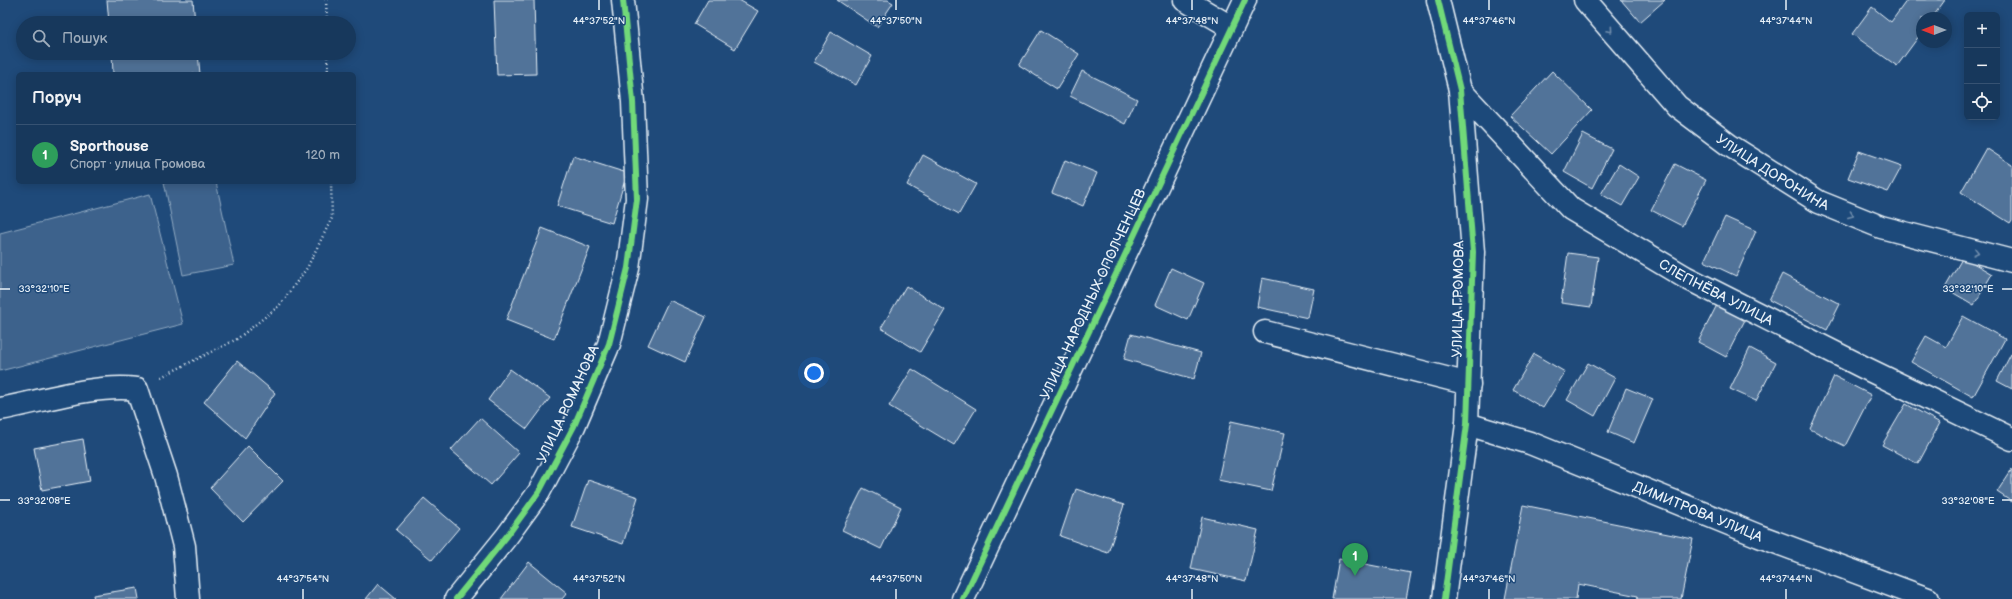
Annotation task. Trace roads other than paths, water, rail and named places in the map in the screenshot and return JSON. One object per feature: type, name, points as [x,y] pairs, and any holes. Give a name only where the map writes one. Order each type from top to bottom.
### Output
[{"type":"street","name":"УЛИЦА РОМАНОВА","points":[[456,599],[507,536],[539,492],[574,426],[609,344],[628,268],[637,199],[633,102],[623,0]]},
{"type":"street","points":[[1185,0],[1231,27]]},
{"type":"street","name":"УЛИЦА НАРОДНЫХ ОПОЛЧЕНЦЕВ","points":[[963,599],[1245,0]]},
{"type":"street","name":"УЛИЦА ГРОМОВА","points":[[1438,0],[1460,90],[1473,252],[1467,424],[1444,599]]},
{"type":"street","name":"УЛИЦА ДОРОНИНА","points":[[1585,0],[1677,106],[1728,145],[1819,202],[1881,227],[2012,261]]},
{"type":"street","name":"СЛЕПНЁВА УЛИЦА","points":[[1460,90],[1571,209],[1685,277],[1862,367],[2012,440]]},
{"type":"street","points":[[1265,332],[1468,384]]},
{"type":"street","points":[[0,409],[91,391],[127,388],[138,389],[166,476],[184,546],[188,599]]},
{"type":"street","name":"ДИМИТРОВА УЛИЦА","points":[[1467,424],[1530,443],[1760,536],[1928,599]]},
{"type":"place","name":"Sporthouse","points":[[1355,576]]}]
